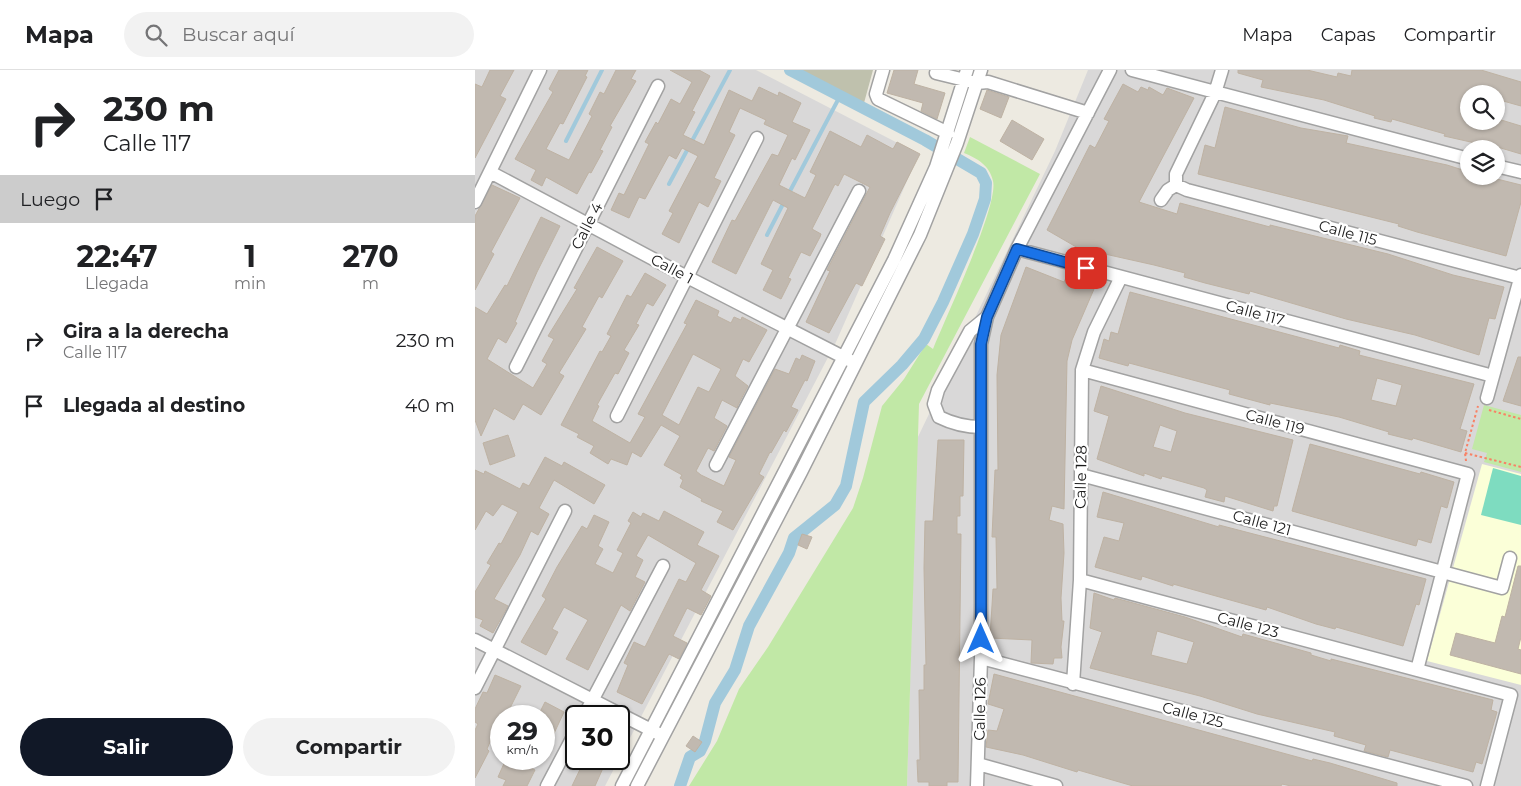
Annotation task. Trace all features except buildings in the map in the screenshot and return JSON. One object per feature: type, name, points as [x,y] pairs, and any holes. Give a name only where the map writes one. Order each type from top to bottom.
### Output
[{"type":"street","points":[[475,202],[540,70]]},
{"type":"street","points":[[883,70],[875,94],[878,99],[951,138]]},
{"type":"street","points":[[622,786],[850,360],[920,236],[970,78],[981,70]]},
{"type":"street","name":"Calle 126","points":[[977,786],[981,658],[981,344],[987,317],[1017,249],[1110,70]]},
{"type":"street","points":[[1133,70],[1460,157]]},
{"type":"street","points":[[1161,200],[1167,190],[1176,185],[1176,174],[1215,93],[1222,70]]},
{"type":"street","points":[[936,73],[988,82],[1089,113]]},
{"type":"street","name":"Calle 4","points":[[516,367],[658,86]]},
{"type":"street","points":[[617,416],[757,138]]},
{"type":"street","points":[[1505,168],[1521,172]]},
{"type":"street","name":"Calle 1","points":[[490,172],[687,277],[850,360]]},
{"type":"street","name":"Calle 115","points":[[1176,185],[1187,190],[1521,276]]},
{"type":"street","points":[[716,465],[859,191]]},
{"type":"street","name":"Calle 117","points":[[1017,249],[1493,376]]},
{"type":"street","points":[[1487,404],[1521,276]]},
{"type":"street","name":"Calle 128","points":[[1073,684],[1080,580],[1082,370],[1092,337],[1121,277]]},
{"type":"street","points":[[981,427],[966,427],[950,423],[939,417],[935,404],[938,390],[970,331],[987,317]]},
{"type":"street","points":[[637,786],[850,360]]},
{"type":"street","name":"Calle 119","points":[[1082,370],[1468,474]]},
{"type":"street","points":[[1417,670],[1468,474]]},
{"type":"street","name":"Calle 121","points":[[1081,475],[1503,588],[1510,558]]},
{"type":"street","points":[[475,688],[565,511]]},
{"type":"street","points":[[590,705],[663,566]]},
{"type":"street","name":"Calle 123","points":[[1080,580],[1511,694],[1487,786]]},
{"type":"street","points":[[475,640],[663,736]]},
{"type":"street","name":"Calle 125","points":[[981,658],[1073,684],[1465,786]]},
{"type":"street","points":[[547,786],[565,752]]},
{"type":"street","points":[[978,764],[1056,786]]},
{"type":"path","points":[[1468,474],[1465,453],[1479,402],[1521,419]]},
{"type":"path","points":[[1465,453],[1521,467]]},
{"type":"shaded area","points":[[475,70],[756,70],[919,154],[836,342],[630,738],[630,705],[565,705],[565,770],[613,770],[605,786],[475,786]]},
{"type":"shaded area","points":[[800,70],[873,70],[864,103]]},
{"type":"shaded area","points":[[1088,70],[1521,70],[1521,786],[907,786],[917,439],[1055,151]]},
{"type":"shaded area","points":[[1482,464],[1521,474],[1521,685],[1427,661]]},
{"type":"green space","points":[[970,137],[1040,174],[919,404],[907,786],[689,786],[717,741],[739,689],[768,647],[853,508],[882,406],[904,379],[926,344],[933,349],[959,289],[980,237],[993,194],[993,181],[989,171],[974,157],[964,153]]},
{"type":"green space","points":[[1484,405],[1521,415],[1521,472],[1484,462],[1487,453],[1472,449]]},
{"type":"green space","points":[[1493,468],[1521,476],[1521,525],[1481,515]]},
{"type":"waterway","points":[[566,141],[602,70]]},
{"type":"waterway","points":[[669,184],[730,70]]},
{"type":"waterway","points":[[680,786],[690,757],[700,751],[705,741],[715,703],[735,670],[749,626],[789,553],[794,538],[835,505],[846,486],[864,402],[902,365],[924,339],[943,302],[973,234],[985,199],[986,183],[981,173],[925,140],[790,70]]},
{"type":"waterway","points":[[789,193],[840,96]]},
{"type":"waterway","points":[[767,235],[784,202]]},
{"type":"route","points":[[981,639],[981,344],[987,317],[1017,249],[1086,268]]}]
